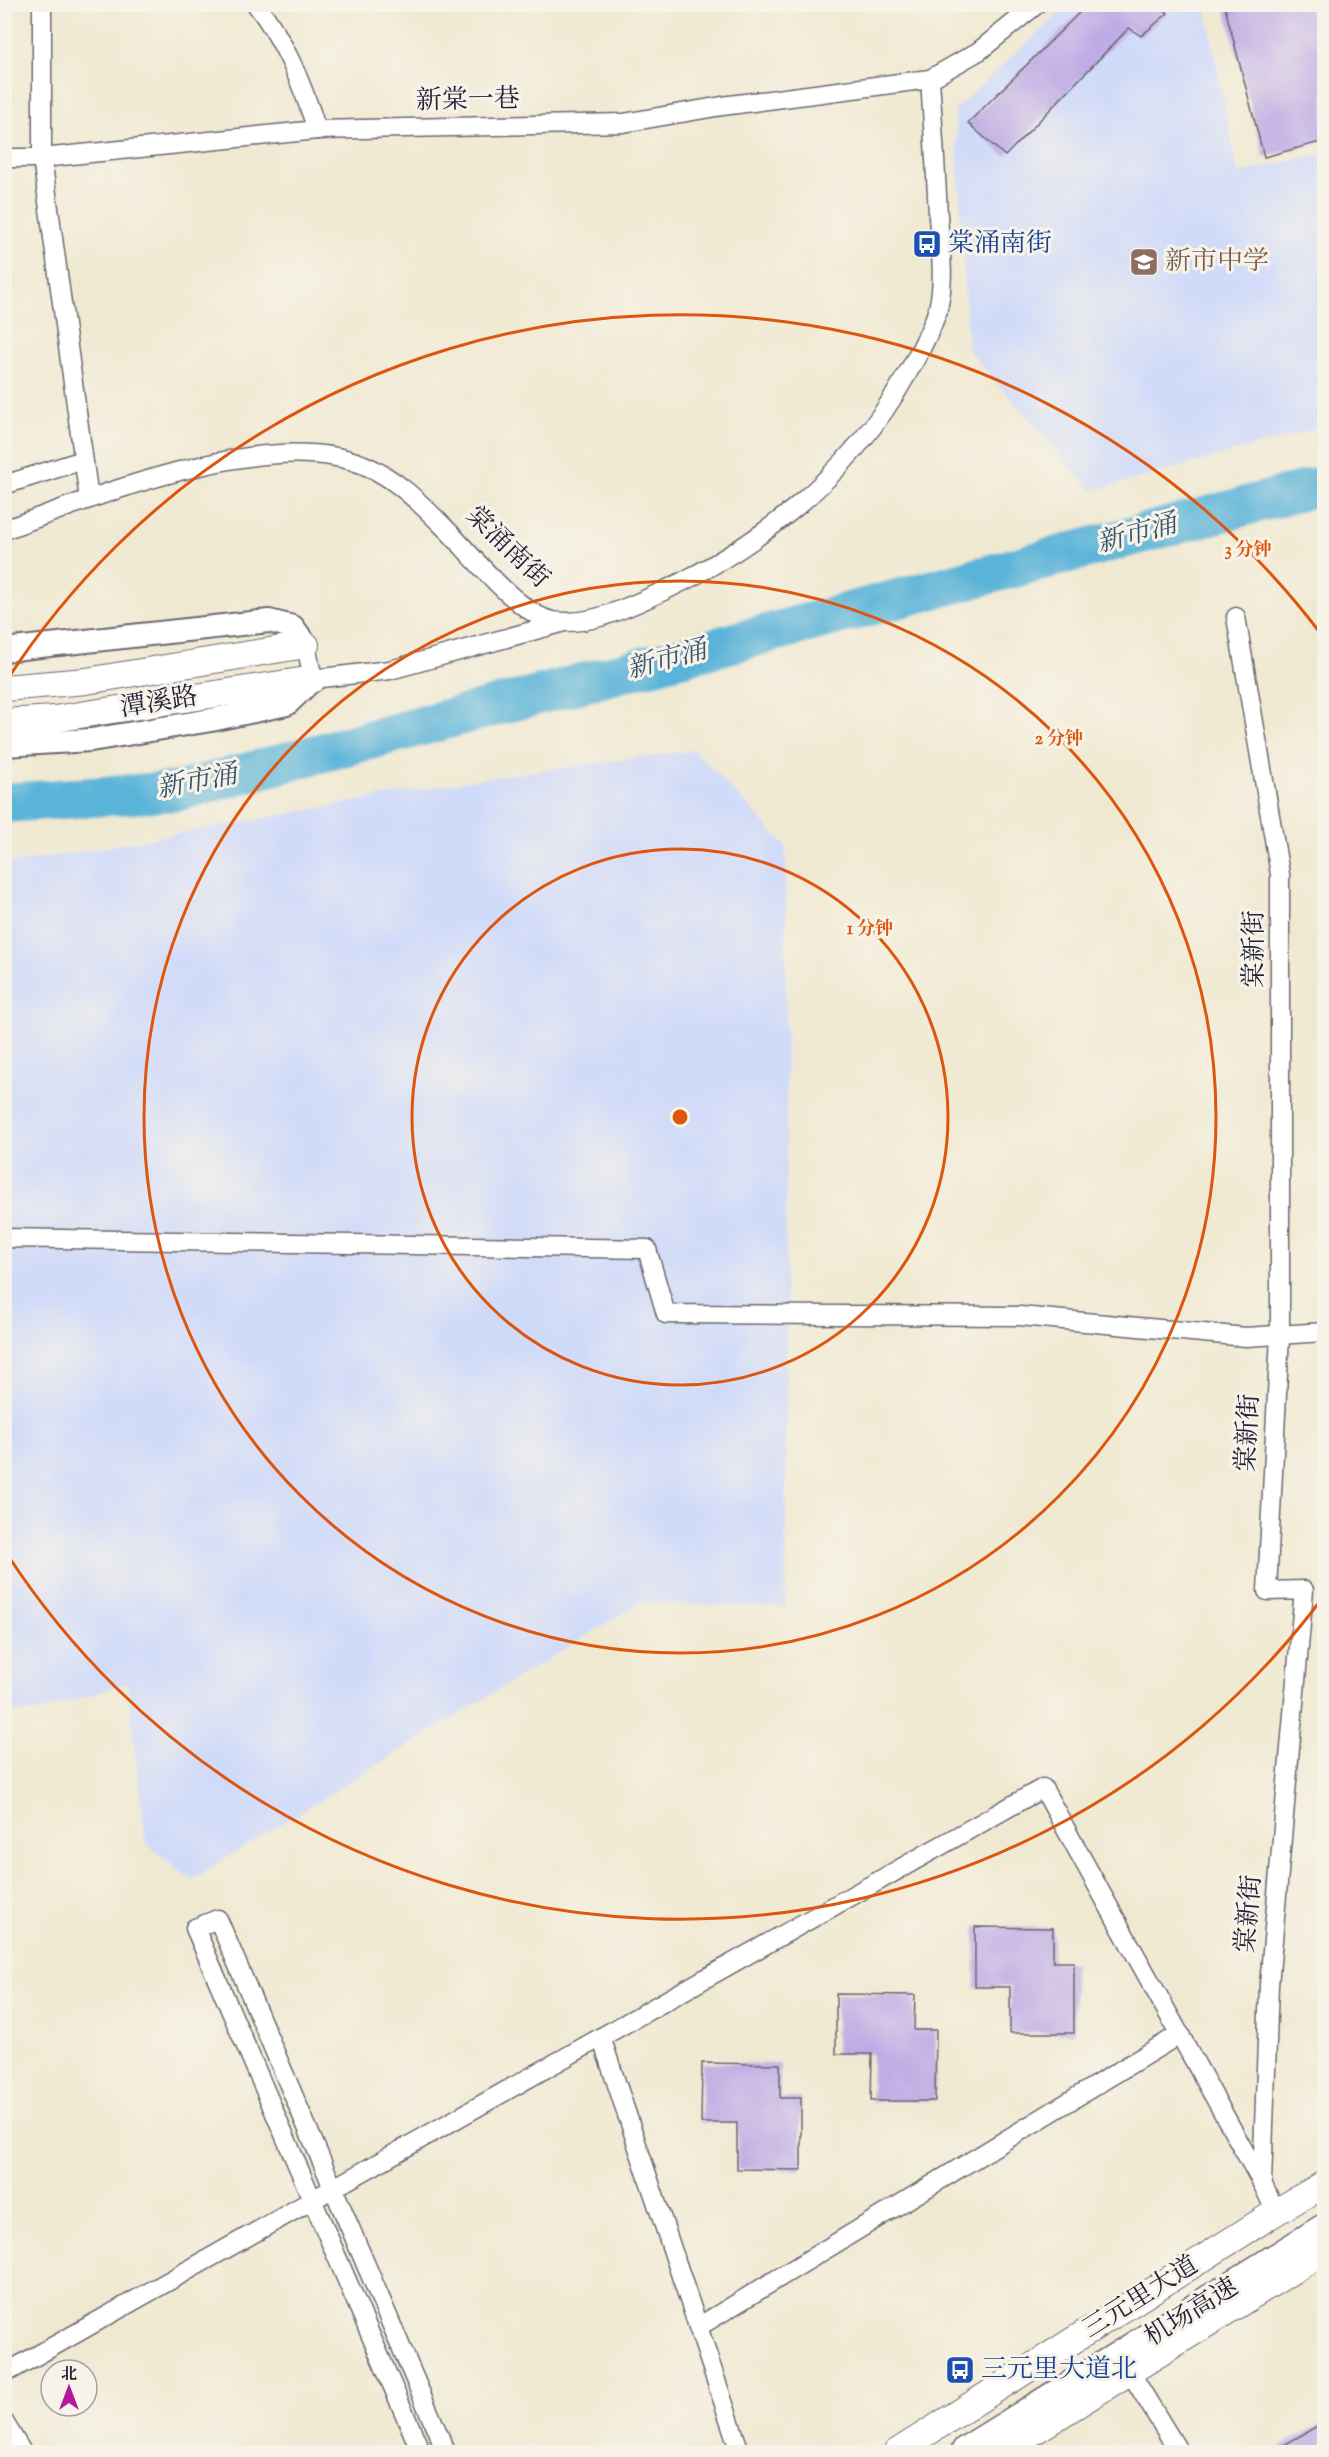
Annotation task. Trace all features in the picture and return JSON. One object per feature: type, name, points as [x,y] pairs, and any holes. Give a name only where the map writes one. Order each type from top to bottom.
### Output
[{"type":"highway","name":"机场高速","points":[[968,2452],[1324,2231]]},
{"type":"main road","name":"潭溪路","points":[[4,688],[86,681],[306,645]]},
{"type":"main road","name":"潭溪路","points":[[4,722],[54,718],[313,679]]},
{"type":"main road","name":"三元里大道","points":[[897,2452],[1276,2212],[1324,2184]]},
{"type":"main road","points":[[1001,2452],[1324,2251]]},
{"type":"street","points":[[42,4],[42,158],[89,500]]},
{"type":"street","points":[[256,4],[282,41],[296,70],[317,130]]},
{"type":"street","points":[[930,79],[979,51],[1037,4]]},
{"type":"street","name":"新棠一巷","points":[[4,158],[42,158],[317,130],[623,123],[722,106],[930,79]]},
{"type":"street","name":"棠涌南街","points":[[4,530],[166,475],[249,457],[307,454],[335,457],[379,472],[414,498],[529,611],[552,621],[583,621],[630,606],[692,577],[754,541],[819,487],[861,442],[893,398],[930,329],[940,294],[941,252],[930,79]]},
{"type":"street","points":[[4,485],[83,460]]},
{"type":"street","name":"棠新街","points":[[1236,617],[1280,874],[1280,1335],[1267,1591],[1304,1590],[1269,1985],[1262,2183],[1276,2212]]},
{"type":"street","points":[[4,650],[269,621],[293,627],[306,645],[313,679]]},
{"type":"street","points":[[4,745],[91,740],[212,720],[286,704],[313,679],[390,670],[566,622]]},
{"type":"street","points":[[4,1238],[647,1249],[666,1314],[1020,1316],[1246,1337],[1324,1332]]},
{"type":"street","points":[[4,2374],[1043,1788],[1262,2183]]},
{"type":"street","points":[[421,2452],[195,1928],[218,1919],[446,2452]]},
{"type":"street","points":[[698,2327],[1180,2034]]},
{"type":"street","points":[[601,2037],[740,2452]]},
{"type":"street","points":[[1130,2372],[1179,2452]]},
{"type":"street","points":[[4,2422],[22,2452]]},
{"type":"shaded area","name":"新市中学","points":[[1068,5],[1205,5],[1238,174],[1324,153],[1324,427],[1092,491],[968,350],[955,109]]},
{"type":"shaded area","points":[[694,750],[786,846],[786,1607],[639,1603],[191,1880],[146,1843],[127,1683],[39,1712],[5,1712],[5,865],[479,779]]},
{"type":"building","points":[[1088,4],[1157,4],[1168,13],[1141,36],[1129,28],[1005,156],[968,123]]},
{"type":"building","points":[[1224,4],[1324,4],[1324,141],[1264,157]]},
{"type":"building","points":[[975,1927],[1053,1928],[1053,1962],[1074,1962],[1074,2033],[1010,2033],[1010,1987],[975,1987]]},
{"type":"building","points":[[836,1994],[915,1995],[914,2030],[936,2030],[935,2101],[871,2101],[872,2054],[836,2054]]},
{"type":"building","points":[[702,2063],[780,2064],[780,2098],[801,2098],[801,2170],[737,2169],[737,2123],[701,2123]]},
{"type":"building","points":[[1324,2422],[1324,2452],[1272,2452]]},
{"type":"waterway","name":"新市涌","points":[[4,803],[178,791],[1324,485]]},
{"type":"place","name":"棠涌南街","points":[[927,244]]},
{"type":"place","name":"新市中学","points":[[1144,262]]},
{"type":"place","name":"三元里大道北","points":[[960,2370]]}]
